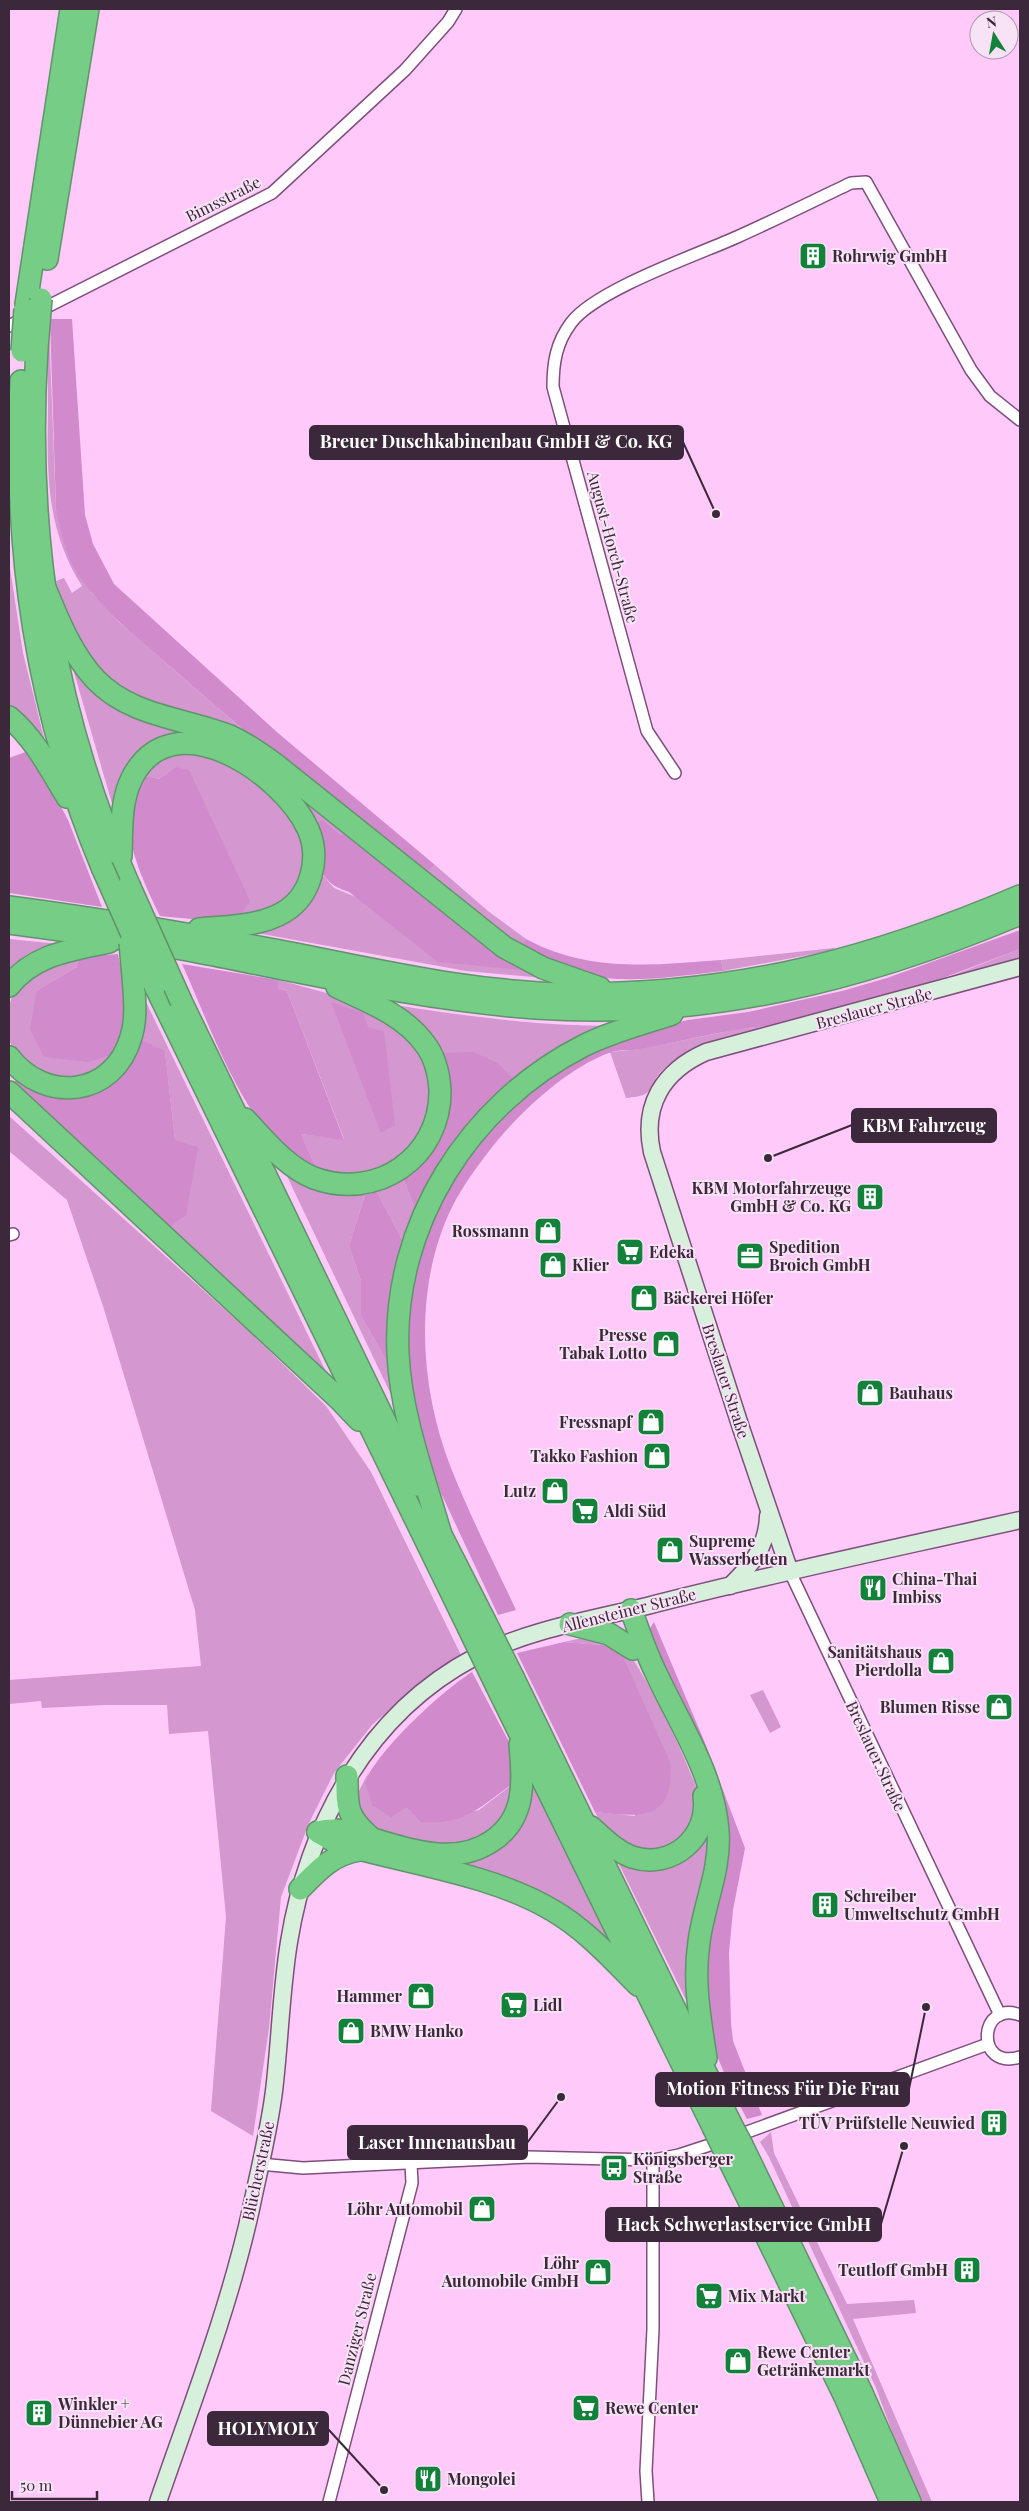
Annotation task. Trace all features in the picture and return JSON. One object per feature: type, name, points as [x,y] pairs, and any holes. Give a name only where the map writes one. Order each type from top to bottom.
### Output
[{"type":"highway","points":[[71,9],[33,302],[30,350],[18,442],[22,546],[31,619],[52,716],[88,832]]},
{"type":"highway","points":[[33,302],[88,9]]},
{"type":"highway","points":[[9,1058],[28,1078],[55,1088],[70,1089],[100,1080],[120,1060],[131,1039],[134,1017],[134,988],[112,866],[99,810],[75,736],[53,648],[43,583],[36,517],[30,350]]},
{"type":"highway","points":[[9,469],[18,442]]},
{"type":"highway","points":[[43,583],[67,637],[82,663],[96,680],[115,695],[132,706],[214,730],[248,745],[275,764],[504,947],[543,968],[618,993]]},
{"type":"highway","points":[[9,717],[25,732],[41,754],[88,832],[112,866],[129,885],[181,1001],[441,1535],[476,1623]]},
{"type":"highway","points":[[112,866],[124,805],[132,779],[148,758],[172,745],[200,743],[234,756],[267,781],[294,807],[308,829],[314,854],[311,877],[298,901],[284,912],[263,920],[176,932]]},
{"type":"highway","points":[[9,906],[176,932],[442,982],[535,992],[618,993],[699,988],[782,975],[856,956],[917,937],[1020,896]]},
{"type":"highway","points":[[9,923],[125,934],[312,974],[437,996],[536,1008],[625,1010],[703,1004],[783,991],[863,972],[948,943],[1020,914]]},
{"type":"highway","points":[[9,986],[28,966],[41,959],[125,934]]},
{"type":"highway","points":[[125,934],[155,986],[374,1435],[476,1623],[506,1683],[582,1819],[709,2078]]},
{"type":"highway","points":[[232,1106],[287,1161],[312,1177],[340,1184],[370,1183],[391,1175],[411,1160],[427,1141],[434,1128],[440,1102],[438,1074],[427,1046],[406,1022],[312,974]]},
{"type":"highway","points":[[441,1535],[404,1403],[398,1355],[399,1313],[404,1278],[417,1232],[428,1206],[445,1172],[467,1141],[496,1109],[527,1081],[560,1059],[603,1037],[703,1004]]},
{"type":"highway","points":[[9,1092],[340,1400],[374,1435]]},
{"type":"highway","points":[[582,1819],[616,1849],[633,1857],[646,1860],[672,1856],[694,1839],[701,1828],[704,1800],[698,1774],[633,1649],[626,1626],[631,1610]]},
{"type":"highway","points":[[631,1610],[654,1670],[706,1778],[715,1810],[718,1829],[718,1862],[699,1939],[696,1970],[698,2005],[709,2078],[722,2124]]},
{"type":"highway","points":[[570,1624],[609,1634],[633,1649]]},
{"type":"highway","points":[[506,1683],[520,1734],[652,2000],[722,2124],[891,2502]]},
{"type":"highway","points":[[300,1889],[332,1859],[365,1844],[452,1855],[477,1850],[498,1838],[513,1820],[521,1801],[523,1778],[520,1734]]},
{"type":"highway","points":[[348,1776],[347,1803],[350,1815],[365,1844]]},
{"type":"highway","points":[[318,1832],[341,1829],[365,1844],[522,1895],[550,1909],[598,1944],[652,2000]]},
{"type":"highway","points":[[734,2149],[862,2393],[910,2502]]},
{"type":"street","name":"Bimsstraße","points":[[9,326],[272,193],[405,70],[448,22],[456,9]]},
{"type":"street","name":"August-Horch-Straße","points":[[675,773],[647,731],[553,387],[553,362],[558,345],[572,321],[598,300],[851,184],[866,182],[971,370],[990,396],[1020,420]]},
{"type":"street","name":"Breslauer Straße","points":[[1000,2015],[790,1572],[652,1152],[649,1124],[658,1093],[674,1071],[684,1063],[706,1052],[1020,967]]},
{"type":"street","points":[[730,1586],[752,1564],[762,1547],[767,1532],[768,1509]]},
{"type":"street","name":"Allensteiner Straße","points":[[318,1832],[348,1776],[386,1727],[414,1700],[445,1676],[476,1656],[503,1644],[570,1624],[1020,1520]]},
{"type":"street","name":"Blücherstraße","points":[[158,2502],[220,2321],[250,2212],[273,2098],[288,1945],[300,1889],[318,1832]]},
{"type":"street","points":[[1020,2014],[1008,2012],[1000,2015],[994,2018],[987,2030],[988,2044],[992,2050],[1004,2059],[1020,2058]]},
{"type":"street","points":[[260,2164],[303,2168],[528,2158],[653,2160],[680,2155],[728,2139],[988,2044]]},
{"type":"street","points":[[648,2502],[646,2479],[654,2276],[653,2160]]},
{"type":"street","name":"Danziger Straße","points":[[329,2502],[412,2183],[411,2164]]},
{"type":"shaded area","points":[[50,319],[72,319],[85,515],[93,544],[114,584],[278,733],[435,865],[423,876],[210,701],[138,639],[86,586],[72,564],[66,549],[56,510]]},
{"type":"shaded area","points":[[49,325],[56,510],[92,593],[120,623],[257,742],[143,704],[95,668],[63,607],[56,581],[64,578],[72,593],[82,586],[61,544],[51,500],[48,456]]},
{"type":"shaded area","points":[[9,562],[23,653],[47,750],[9,710]]},
{"type":"shaded area","points":[[69,655],[87,675],[199,729],[351,831],[341,835],[322,819],[313,824],[304,809],[178,737],[117,805],[113,807]]},
{"type":"shaded area","points":[[31,750],[68,820],[102,907],[9,893],[9,758]]},
{"type":"shaded area","points":[[173,750],[229,761],[293,814],[310,855],[291,900],[238,919],[175,767],[159,779],[141,775]]},
{"type":"shaded area","points":[[175,767],[189,770],[250,901],[238,919],[201,920],[160,916],[138,867],[131,840],[129,816],[141,775],[159,779]]},
{"type":"shaded area","points":[[322,819],[341,835],[351,831],[535,971],[438,962],[349,892],[329,881],[323,874],[317,857],[313,824]]},
{"type":"shaded area","points":[[435,865],[488,911],[526,939],[517,949],[423,876]]},
{"type":"shaded area","points":[[319,871],[334,888],[554,979],[466,971],[251,932]]},
{"type":"shaded area","points":[[1020,930],[1020,949],[877,1001],[789,1023],[712,1034],[641,1049],[616,1051],[592,1060],[543,1094],[513,1123],[489,1151],[457,1198],[440,1236],[431,1268],[426,1302],[425,1336],[432,1404],[440,1436],[466,1504],[516,1610],[498,1615],[441,1493],[419,1432],[405,1339],[412,1275],[436,1203],[500,1113],[585,1052],[654,1028],[688,1020],[748,1012],[842,991],[887,978]]},
{"type":"shaded area","points":[[9,939],[60,944],[9,976]]},
{"type":"shaded area","points":[[526,939],[550,950],[597,962],[646,965],[721,960],[723,971],[634,979],[598,977],[565,969],[517,949]]},
{"type":"shaded area","points":[[834,948],[835,950],[723,971],[721,960]]},
{"type":"shaded area","points":[[1020,949],[1020,961],[910,992]]},
{"type":"shaded area","points":[[118,954],[123,980],[124,1004],[122,1028],[115,1054],[88,1062],[44,1057],[30,1029],[37,990],[77,967],[78,957]]},
{"type":"shaded area","points":[[78,957],[77,967],[37,990],[115,1054],[92,1076],[57,1080],[17,1057],[10,1042],[9,1006],[14,991],[25,978]]},
{"type":"shaded area","points":[[182,964],[279,980],[278,988],[287,991],[344,1140],[301,1134],[319,1174],[276,1141],[247,1104],[223,1057]]},
{"type":"shaded area","points":[[279,980],[352,1000],[413,1036],[435,1086],[424,1138],[374,1175],[319,1174],[301,1134],[344,1139],[287,991],[278,988]]},
{"type":"shaded area","points":[[142,994],[329,1378],[169,1227],[175,1140],[165,1052],[139,1039]]},
{"type":"shaded area","points":[[331,1002],[363,1013],[368,1027],[384,1032],[395,1125],[381,1133]]},
{"type":"shaded area","points":[[401,1006],[507,1020],[586,1026],[613,1026],[515,1081],[441,1053],[433,1039]]},
{"type":"shaded area","points":[[790,1023],[693,1049],[668,1065],[656,1078],[648,1092],[634,1097],[626,1098],[610,1052],[640,1049],[739,1029]]},
{"type":"shaded area","points":[[139,1039],[165,1051],[175,1140],[198,1147],[186,1215],[169,1227],[12,1084],[20,1077],[67,1095]]},
{"type":"shaded area","points":[[473,1052],[498,1063],[515,1081],[416,1212],[403,1178],[432,1151],[439,1137],[443,1123],[444,1108],[441,1053]]},
{"type":"shaded area","points":[[9,1116],[251,1333],[326,1406],[371,1472],[461,1655],[420,1682],[372,1725],[334,1773],[309,1823],[281,1897],[269,2028],[253,2136],[211,2111],[226,1917],[208,1731],[169,1734],[167,1705],[42,1708],[41,1701],[9,1704],[9,1680],[201,1666],[195,1610],[103,1306],[67,1200],[9,1151]]},
{"type":"shaded area","points":[[285,1172],[314,1185],[344,1194],[365,1195],[349,1246],[361,1281],[361,1316],[393,1372],[396,1405]]},
{"type":"shaded area","points":[[403,1178],[416,1212],[405,1245],[377,1192]]},
{"type":"shaded area","points":[[377,1192],[405,1245],[393,1372],[361,1316],[361,1281],[349,1246],[365,1195]]},
{"type":"shaded area","points":[[654,1622],[705,1743],[745,1848],[733,1910],[729,1953],[733,2041],[762,2115],[747,2119],[730,2087],[715,2051],[702,1965],[726,1852],[658,1663],[649,1630]]},
{"type":"shaded area","points":[[582,1638],[597,1638],[608,1641],[618,1646],[630,1656],[637,1665],[669,1725],[690,1770],[699,1799],[696,1817],[682,1844],[640,1853],[603,1827],[595,1812],[635,1816],[602,1645],[564,1642]]},
{"type":"shaded area","points":[[564,1642],[602,1645],[621,1652],[670,1762],[670,1782],[667,1796],[660,1806],[651,1811],[626,1815],[595,1812],[517,1653]]},
{"type":"shaded area","points":[[472,1672],[508,1740],[513,1755],[517,1781],[473,1812],[450,1821],[420,1822],[407,1807],[391,1817],[372,1805],[365,1782],[383,1754],[429,1706]]},
{"type":"shaded area","points":[[763,1690],[781,1727],[770,1733],[750,1695]]},
{"type":"shaded area","points":[[370,1769],[365,1782],[407,1806],[420,1822],[479,1810],[517,1781],[515,1799],[493,1833],[452,1848],[366,1828],[355,1799]]},
{"type":"shaded area","points":[[533,1780],[622,1961],[608,1949],[458,1870],[459,1860],[472,1857]]},
{"type":"shaded area","points":[[713,1817],[696,2020],[614,1854],[648,1866]]},
{"type":"shaded area","points":[[771,2132],[774,2153],[847,2304],[914,2300],[916,2313],[853,2319],[932,2502],[918,2502],[876,2388],[769,2157],[760,2142]]},
{"type":"place","name":"Rohrwig GmbH","points":[[813,256]]},
{"type":"place","name":"Breuer Duschkabinenbau GmbH & Co. KG","points":[[716,514]]},
{"type":"place","name":"KBM Fahrzeug","points":[[768,1158]]},
{"type":"place","name":"KBM Motorfahrzeuge GmbH & Co. KG","points":[[870,1197]]},
{"type":"place","name":"Rossmann","points":[[548,1231]]},
{"type":"place","name":"Edeka","points":[[630,1252]]},
{"type":"place","name":"Spedition Broich GmbH","points":[[750,1256]]},
{"type":"place","name":"Klier","points":[[553,1265]]},
{"type":"place","name":"Bäckerei Höfer","points":[[644,1298]]},
{"type":"place","name":"Presse Tabak Lotto","points":[[666,1344]]},
{"type":"place","name":"Bauhaus","points":[[870,1393]]},
{"type":"place","name":"Fressnapf","points":[[651,1422]]},
{"type":"place","name":"Takko Fashion","points":[[657,1456]]},
{"type":"place","name":"Lutz","points":[[555,1491]]},
{"type":"place","name":"Aldi Süd","points":[[585,1511]]},
{"type":"place","name":"Supreme Wasserbetten","points":[[670,1550]]},
{"type":"place","name":"China-Thai Imbiss","points":[[873,1588]]},
{"type":"place","name":"Sanitätshaus Pierdolla","points":[[941,1661]]},
{"type":"place","name":"Blumen Risse","points":[[999,1707]]},
{"type":"place","name":"Schreiber Umweltschutz GmbH","points":[[825,1905]]},
{"type":"place","name":"Hammer","points":[[421,1996]]},
{"type":"place","name":"Lidl","points":[[514,2005]]},
{"type":"place","name":"Motion Fitness Für Die Frau","points":[[926,2007]]},
{"type":"place","name":"BMW Hanko","points":[[351,2031]]},
{"type":"place","name":"Laser Innenausbau","points":[[561,2097]]},
{"type":"place","name":"TÜV Prüfstelle Neuwied","points":[[994,2123]]},
{"type":"place","name":"Hack Schwerlastservice GmbH","points":[[904,2146]]},
{"type":"place","name":"Königsberger Straße","points":[[614,2168]]},
{"type":"place","name":"Löhr Automobil","points":[[482,2209]]},
{"type":"place","name":"Teutloff GmbH","points":[[967,2270]]},
{"type":"place","name":"Löhr Automobile GmbH","points":[[598,2272]]},
{"type":"place","name":"Mix Markt","points":[[709,2296]]},
{"type":"place","name":"Rewe Center Getränkemarkt","points":[[738,2361]]},
{"type":"place","name":"Rewe Center","points":[[586,2408]]},
{"type":"place","name":"Winkler + Dünnebier AG","points":[[39,2413]]},
{"type":"place","name":"Mongolei","points":[[428,2479]]},
{"type":"place","name":"HOLYMOLY","points":[[384,2490]]}]
